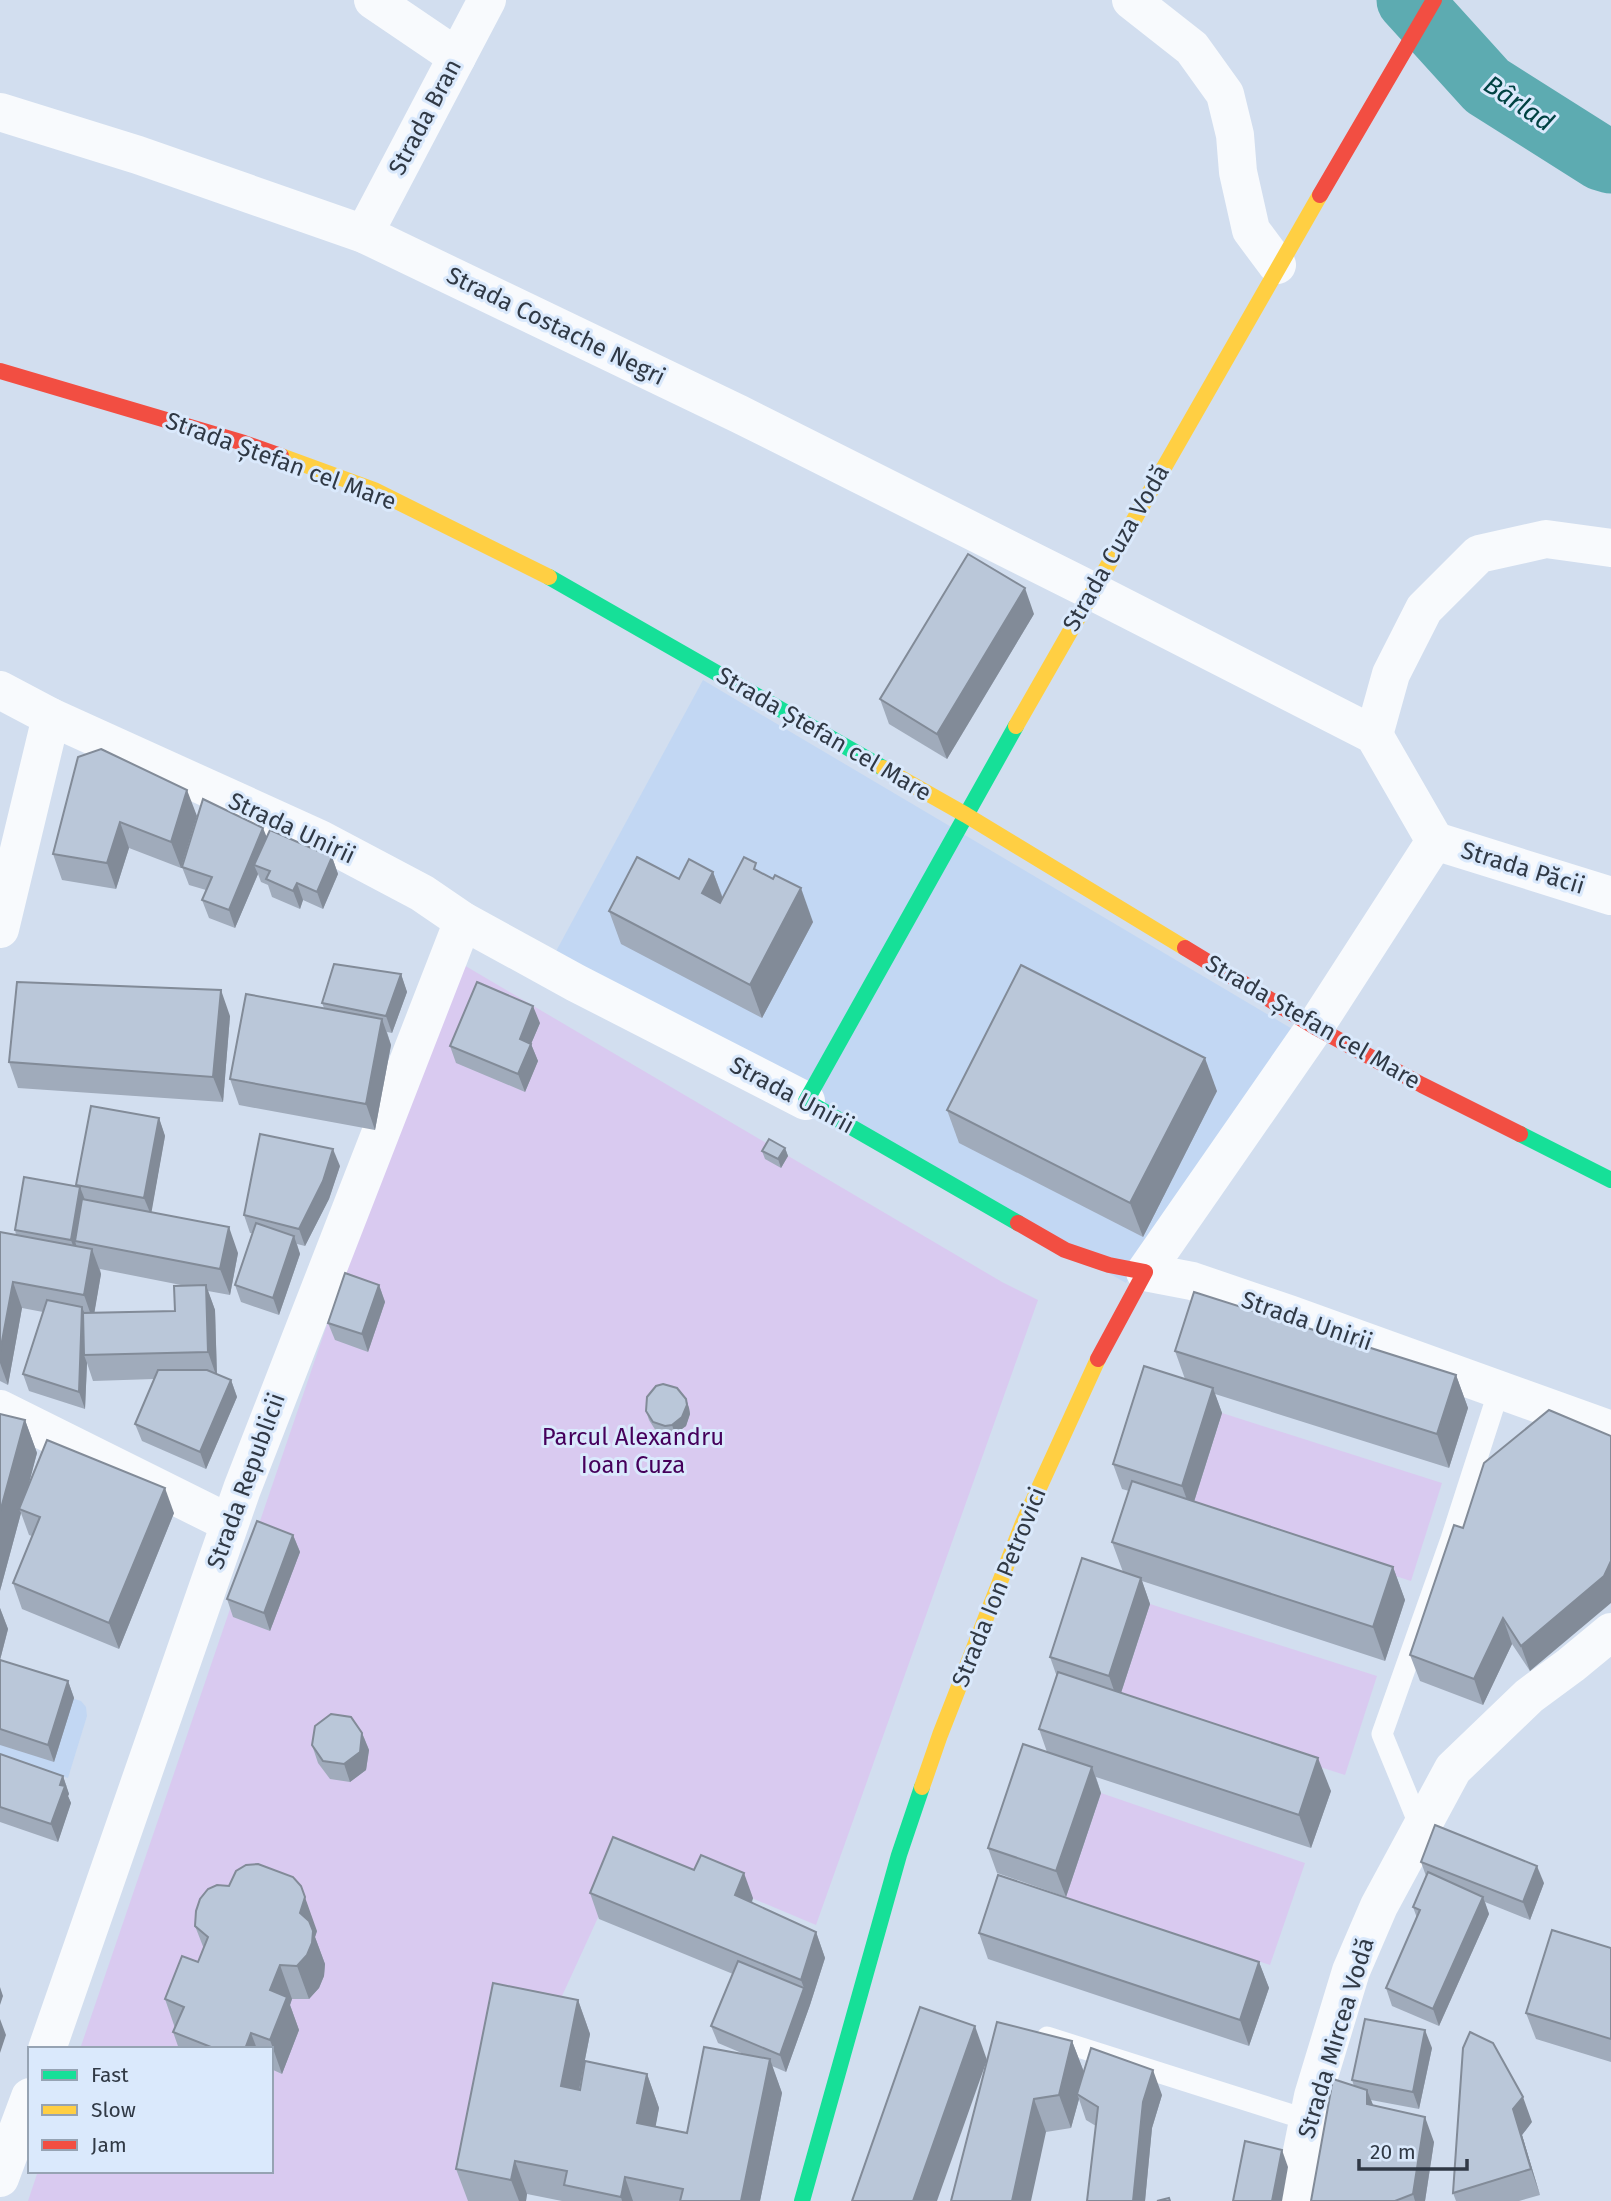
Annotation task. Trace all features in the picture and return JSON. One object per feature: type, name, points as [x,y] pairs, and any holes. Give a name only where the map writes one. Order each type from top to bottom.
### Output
[{"type":"main road","name":"Strada Cuza Vodă","points":[[806,1101],[1277,265],[1434,0]]},
{"type":"main road","name":"Strada Ștefan cel Mare","points":[[0,371],[244,443],[374,490],[550,578],[966,815],[1315,1027],[1422,1085],[1611,1180]]},
{"type":"main road","name":"Strada Unirii","points":[[806,1101],[1065,1250],[1109,1265],[1145,1272]]},
{"type":"main road","name":"Strada Ion Petrovici","points":[[802,2201],[902,1846],[940,1735],[1023,1523],[1088,1377],[1145,1272]]},
{"type":"street","points":[[373,0],[457,57]]},
{"type":"street","name":"Strada Bran","points":[[364,234],[487,0]]},
{"type":"street","points":[[1131,0],[1192,48],[1225,94],[1235,135],[1238,172],[1251,230],[1277,265]]},
{"type":"street","name":"Strada Costache Negri","points":[[0,112],[138,155],[364,234],[739,414],[1374,734]]},
{"type":"street","points":[[1435,841],[1374,734],[1391,674],[1424,609],[1479,554],[1546,539],[1611,548]]},
{"type":"street","name":"Strada Unirii","points":[[0,690],[51,717],[320,839],[422,893],[463,921],[576,983],[806,1101]]},
{"type":"street","points":[[0,929],[51,717]]},
{"type":"street","name":"Strada Păcii","points":[[1435,841],[1611,896]]},
{"type":"street","name":"Strada Ion Petrovici","points":[[1145,1272],[1315,1027],[1435,841]]},
{"type":"street","name":"Strada Republicii","points":[[48,2047],[229,1523],[463,921]]},
{"type":"street","name":"Strada Unirii","points":[[1145,1272],[1192,1281],[1611,1430]]},
{"type":"street","points":[[0,1409],[229,1523]]},
{"type":"street","name":"Strada Mircea Vodă","points":[[1294,2201],[1313,2096],[1351,1971],[1379,1906],[1453,1769],[1528,1696],[1611,1632]]},
{"type":"street","points":[[0,2178],[28,2102]]},
{"type":"lane","points":[[1420,1829],[1382,1734],[1451,1539],[1499,1390]]},
{"type":"lane","points":[[1045,2036],[1308,2120]]},
{"type":"shaded area","points":[[703,680],[1294,1030],[1126,1283],[554,955]]},
{"type":"shaded area","points":[[0,1675],[81,1701],[86,1707],[87,1716],[68,1778],[0,1757]]},
{"type":"green space","name":"Parcul Alexandru Ioan Cuza","points":[[452,958],[1002,1282],[1038,1300],[816,1925],[711,1881],[623,1863],[468,2201],[28,2201],[37,2173],[273,2173],[273,2047],[81,2047]]},
{"type":"green space","points":[[1222,1413],[1442,1483],[1411,1581],[1191,1511]]},
{"type":"green space","points":[[1150,1604],[1377,1676],[1345,1775],[1118,1702]]},
{"type":"green space","points":[[1101,1793],[1305,1863],[1270,1965],[1066,1897]]},
{"type":"building","points":[[968,554],[1025,588],[937,734],[880,699]]},
{"type":"building","points":[[101,749],[187,790],[171,842],[120,822],[107,863],[53,854],[78,757]]},
{"type":"building","points":[[203,799],[263,828],[229,910],[202,900],[212,877],[182,867]]},
{"type":"building","points":[[270,830],[332,857],[317,892],[297,883],[293,891],[266,879],[270,871],[254,865]]},
{"type":"building","points":[[637,857],[679,879],[689,859],[713,872],[702,893],[720,903],[744,857],[756,863],[754,869],[773,879],[775,875],[801,888],[750,985],[609,911]]},
{"type":"building","points":[[334,964],[401,974],[386,1016],[322,1003]]},
{"type":"building","points":[[1021,965],[1205,1058],[1130,1203],[947,1110]]},
{"type":"building","points":[[17,982],[221,990],[213,1077],[9,1062]]},
{"type":"building","points":[[477,982],[533,1006],[520,1039],[531,1044],[518,1074],[450,1046]]},
{"type":"building","points":[[246,994],[382,1019],[366,1104],[230,1079]]},
{"type":"building","points":[[91,1106],[159,1118],[144,1198],[76,1185]]},
{"type":"building","points":[[260,1134],[333,1149],[323,1181],[299,1229],[244,1215]]},
{"type":"building","points":[[769,1139],[785,1148],[778,1159],[762,1151]]},
{"type":"building","points":[[24,1177],[80,1187],[71,1240],[15,1230]]},
{"type":"building","points":[[82,1199],[229,1227],[220,1269],[75,1241]]},
{"type":"building","points":[[256,1223],[294,1236],[273,1298],[235,1285]]},
{"type":"building","points":[[0,1232],[92,1249],[84,1295],[13,1282],[0,1352]]},
{"type":"building","points":[[345,1273],[379,1285],[362,1334],[328,1323]]},
{"type":"building","points":[[206,1285],[208,1352],[84,1355],[83,1313],[175,1311],[174,1286]]},
{"type":"building","points":[[1194,1292],[1456,1375],[1437,1434],[1175,1351]]},
{"type":"building","points":[[47,1300],[82,1307],[79,1392],[23,1374]]},
{"type":"building","points":[[1144,1366],[1213,1388],[1182,1486],[1113,1464]]},
{"type":"building","points":[[158,1370],[207,1370],[231,1380],[200,1452],[135,1424]]},
{"type":"building","points":[[663,1384],[677,1388],[686,1399],[687,1405],[682,1417],[672,1425],[665,1426],[653,1422],[646,1411],[647,1397],[656,1386]]},
{"type":"building","points":[[1549,1410],[1611,1436],[1611,1561],[1604,1576],[1521,1646],[1503,1618],[1474,1679],[1410,1655],[1454,1525],[1463,1528],[1484,1463]]},
{"type":"building","points":[[0,1414],[25,1420],[0,1512]]},
{"type":"building","points":[[47,1440],[165,1488],[109,1623],[13,1583],[40,1517],[19,1509]]},
{"type":"building","points":[[1132,1481],[1393,1567],[1373,1627],[1112,1542]]},
{"type":"building","points":[[257,1521],[293,1535],[264,1613],[227,1599]]},
{"type":"building","points":[[1082,1558],[1141,1578],[1109,1676],[1050,1657]]},
{"type":"building","points":[[0,1660],[68,1681],[48,1745],[0,1729]]},
{"type":"building","points":[[1058,1672],[1318,1758],[1299,1815],[1039,1729]]},
{"type":"building","points":[[331,1714],[351,1717],[362,1733],[360,1752],[344,1764],[323,1761],[312,1745],[315,1726]]},
{"type":"building","points":[[1023,1744],[1092,1767],[1056,1871],[988,1848]]},
{"type":"building","points":[[0,1754],[63,1776],[60,1785],[65,1786],[51,1824],[0,1807]]},
{"type":"building","points":[[1435,1825],[1537,1866],[1523,1902],[1421,1862]]},
{"type":"building","points":[[613,1837],[694,1870],[701,1855],[744,1873],[735,1895],[816,1932],[801,1980],[590,1893]]},
{"type":"building","points":[[258,1864],[293,1877],[301,1886],[305,1897],[300,1913],[309,1921],[313,1931],[312,1943],[307,1955],[297,1966],[280,1965],[270,1990],[287,1997],[270,2040],[251,2033],[246,2047],[211,2047],[173,2032],[184,2007],[165,1999],[182,1956],[198,1962],[208,1937],[195,1926],[200,1899],[208,1889],[217,1885],[229,1886],[236,1871],[246,1865]]},
{"type":"building","points":[[1428,1872],[1483,1897],[1433,2009],[1386,1988],[1420,1910],[1413,1907]]},
{"type":"building","points":[[998,1875],[1259,1962],[1240,2020],[979,1933]]},
{"type":"building","points":[[1552,1930],[1611,1948],[1611,2039],[1526,2013]]},
{"type":"building","points":[[738,1961],[804,1988],[780,2055],[711,2026]]},
{"type":"building","points":[[493,1983],[578,2000],[561,2086],[580,2090],[585,2061],[647,2074],[637,2123],[687,2133],[704,2047],[770,2059],[741,2201],[680,2201],[683,2189],[625,2177],[621,2197],[564,2185],[567,2171],[515,2161],[511,2180],[456,2169]]},
{"type":"building","points":[[920,2007],[975,2026],[913,2201],[852,2201]]},
{"type":"building","points":[[1365,2019],[1425,2030],[1413,2092],[1352,2080]]},
{"type":"building","points":[[997,2022],[1072,2041],[1059,2095],[1034,2099],[1012,2201],[951,2201]]},
{"type":"building","points":[[1470,2032],[1493,2043],[1523,2097],[1513,2109],[1531,2169],[1453,2193],[1463,2048]]},
{"type":"building","points":[[1091,2048],[1153,2070],[1143,2102],[1133,2201],[1087,2201],[1098,2107],[1077,2094]]},
{"type":"building","points":[[1333,2079],[1367,2090],[1367,2104],[1425,2117],[1413,2194],[1395,2201],[1311,2201]]},
{"type":"building","points":[[1245,2141],[1282,2150],[1272,2201],[1233,2201]]},
{"type":"waterway","name":"Bârlad","points":[[1409,0],[1487,86],[1601,158],[1611,161]]},
{"type":"traffic: fast","points":[[549,577],[883,768]]},
{"type":"traffic: fast","points":[[1016,726],[806,1101],[1018,1223]]},
{"type":"traffic: fast","points":[[1520,1134],[1611,1180]]},
{"type":"traffic: fast","points":[[802,2201],[899,1855],[922,1787]]},
{"type":"traffic: slow","points":[[1016,726],[1320,195]]},
{"type":"traffic: slow","points":[[281,456],[374,490],[549,577]]},
{"type":"traffic: slow","points":[[883,768],[966,815],[1185,948]]},
{"type":"traffic: slow","points":[[922,1787],[1023,1523],[1098,1359]]},
{"type":"traffic: jam","points":[[1320,195],[1434,0]]},
{"type":"traffic: jam","points":[[0,371],[281,456]]},
{"type":"traffic: jam","points":[[1185,948],[1315,1027],[1520,1134]]},
{"type":"traffic: jam","points":[[1018,1223],[1065,1250],[1109,1265],[1145,1272],[1098,1359]]}]
